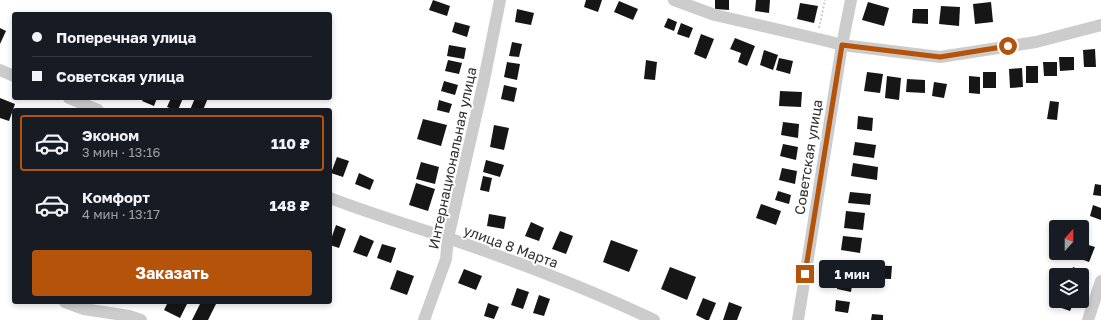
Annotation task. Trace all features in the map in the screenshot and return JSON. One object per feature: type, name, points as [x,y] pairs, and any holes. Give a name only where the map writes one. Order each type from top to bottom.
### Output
[{"type":"street","name":"Интернациональная улица","points":[[424,320],[446,259],[448,238],[483,85],[500,0]]},
{"type":"street","points":[[674,0],[715,15],[842,45],[940,57],[1036,42],[1101,25]]},
{"type":"street","name":"Советская улица","points":[[798,320],[842,45],[851,0]]},
{"type":"street","points":[[0,70],[12,75]]},
{"type":"street","points":[[74,100],[93,108]]},
{"type":"street","name":"улица 8 Марта","points":[[332,199],[367,212],[448,238],[544,273],[632,316],[654,320]]},
{"type":"street","points":[[1088,320],[1101,281]]},
{"type":"street","points":[[70,304],[84,309],[129,316],[141,320]]},
{"type":"path","points":[[817,39],[825,0]]},
{"type":"building","points":[[433,0],[450,6],[447,16],[429,10]]},
{"type":"building","points":[[586,0],[602,0],[598,12],[584,7]]},
{"type":"building","points":[[715,0],[729,0],[729,10],[715,9]]},
{"type":"building","points":[[756,0],[770,0],[769,13],[755,11]]},
{"type":"building","points":[[619,1],[638,9],[633,20],[614,12]]},
{"type":"building","points":[[868,2],[889,8],[884,26],[862,20]]},
{"type":"building","points":[[991,2],[993,22],[975,24],[973,4]]},
{"type":"building","points":[[800,3],[818,6],[814,23],[797,19]]},
{"type":"building","points":[[941,6],[960,7],[959,26],[939,24]]},
{"type":"building","points":[[517,9],[534,13],[531,25],[515,22]]},
{"type":"building","points":[[913,9],[928,9],[928,24],[912,23]]},
{"type":"building","points":[[668,18],[677,22],[674,31],[664,27]]},
{"type":"building","points":[[455,22],[470,26],[467,37],[452,32]]},
{"type":"building","points":[[681,23],[693,28],[689,38],[677,34]]},
{"type":"building","points":[[0,28],[6,31],[0,44]]},
{"type":"building","points":[[701,34],[714,39],[706,59],[694,54]]},
{"type":"building","points":[[735,38],[755,46],[747,66],[738,62],[741,53],[730,49]]},
{"type":"building","points":[[512,42],[522,44],[519,57],[509,56]]},
{"type":"building","points":[[449,45],[466,48],[464,59],[447,56]]},
{"type":"building","points":[[1095,49],[1096,67],[1084,67],[1083,50]]},
{"type":"building","points":[[764,50],[778,55],[773,70],[760,65]]},
{"type":"building","points":[[1059,57],[1074,57],[1074,70],[1060,71]]},
{"type":"building","points":[[779,58],[793,61],[790,74],[776,70]]},
{"type":"building","points":[[448,60],[462,63],[459,74],[445,71]]},
{"type":"building","points":[[646,60],[657,62],[655,80],[644,79]]},
{"type":"building","points":[[507,62],[520,64],[517,80],[504,77]]},
{"type":"building","points":[[1043,62],[1057,62],[1057,76],[1044,76]]},
{"type":"building","points":[[1026,66],[1038,66],[1038,83],[1026,83]]},
{"type":"building","points":[[1022,68],[1023,87],[1010,88],[1009,69]]},
{"type":"building","points":[[867,72],[883,74],[880,93],[864,91]]},
{"type":"building","points":[[983,72],[996,72],[996,88],[983,88]]},
{"type":"building","points":[[887,76],[901,78],[899,100],[885,98]]},
{"type":"building","points":[[969,76],[980,77],[980,94],[969,93]]},
{"type":"building","points":[[907,79],[925,80],[925,93],[906,92]]},
{"type":"building","points":[[444,81],[458,85],[455,95],[441,91]]},
{"type":"building","points":[[934,82],[947,84],[944,98],[932,96]]},
{"type":"building","points":[[504,85],[517,88],[514,102],[501,99]]},
{"type":"building","points":[[780,91],[802,92],[801,107],[779,106]]},
{"type":"building","points":[[0,98],[15,104],[14,108],[12,108],[9,121],[0,118]]},
{"type":"building","points":[[143,100],[156,100],[154,106],[142,101]]},
{"type":"building","points":[[170,100],[182,100],[179,108],[167,107]]},
{"type":"building","points":[[194,100],[207,100],[204,108],[191,108]]},
{"type":"building","points":[[439,100],[452,104],[449,113],[437,110]]},
{"type":"building","points":[[1050,101],[1059,102],[1057,120],[1047,119]]},
{"type":"building","points":[[858,116],[873,118],[872,131],[857,129]]},
{"type":"building","points":[[423,119],[447,125],[441,146],[417,139]]},
{"type":"building","points":[[783,122],[799,124],[798,138],[781,135]]},
{"type":"building","points":[[494,125],[509,128],[504,150],[490,147]]},
{"type":"building","points":[[855,142],[876,145],[874,158],[853,155]]},
{"type":"building","points":[[783,144],[798,147],[796,160],[780,156]]},
{"type":"building","points":[[337,157],[349,161],[343,177],[332,173]]},
{"type":"building","points":[[486,160],[504,165],[500,177],[483,172]]},
{"type":"building","points":[[421,162],[439,167],[435,184],[416,179]]},
{"type":"building","points":[[853,163],[878,167],[877,180],[851,176]]},
{"type":"building","points":[[782,168],[797,171],[795,184],[779,180]]},
{"type":"building","points":[[359,173],[374,180],[370,190],[355,184]]},
{"type":"building","points":[[483,176],[492,178],[489,192],[480,190]]},
{"type":"building","points":[[416,183],[435,189],[428,211],[409,205]]},
{"type":"building","points":[[1095,184],[1101,185],[1101,196],[1093,195]]},
{"type":"building","points":[[778,191],[791,195],[789,204],[775,200]]},
{"type":"building","points":[[850,192],[871,194],[870,205],[848,203]]},
{"type":"building","points":[[761,204],[781,211],[776,225],[756,218]]},
{"type":"building","points":[[1093,205],[1101,208],[1101,220],[1090,216]]},
{"type":"building","points":[[846,211],[865,213],[863,230],[844,228]]},
{"type":"building","points":[[489,214],[506,217],[504,229],[487,226]]},
{"type":"building","points":[[531,222],[544,228],[539,241],[525,236]]},
{"type":"building","points":[[336,225],[346,229],[339,248],[332,246],[332,236]]},
{"type":"building","points":[[560,231],[573,236],[566,254],[552,249]]},
{"type":"building","points":[[360,235],[374,241],[367,257],[353,252]]},
{"type":"building","points":[[843,236],[862,238],[860,253],[841,250]]},
{"type":"building","points":[[611,240],[638,250],[629,272],[603,262]]},
{"type":"building","points":[[382,244],[396,248],[391,263],[377,258]]},
{"type":"building","points":[[1089,245],[1095,247],[1089,262],[1084,260],[1089,260]]},
{"type":"building","points":[[863,265],[892,266],[891,279],[862,278]]},
{"type":"building","points":[[670,267],[696,277],[687,300],[661,289]]},
{"type":"building","points":[[464,269],[482,276],[476,290],[458,283]]},
{"type":"building","points":[[397,270],[414,276],[407,295],[390,289]]},
{"type":"building","points":[[839,277],[853,279],[851,292],[837,289]]},
{"type":"building","points":[[517,288],[529,292],[523,309],[511,305]]},
{"type":"building","points":[[539,295],[550,299],[544,316],[533,313]]},
{"type":"building","points":[[703,298],[716,303],[709,320],[696,315]]},
{"type":"building","points":[[836,300],[850,302],[848,313],[835,311]]},
{"type":"building","points":[[729,302],[742,307],[737,320],[723,320]]},
{"type":"building","points":[[488,303],[499,307],[494,319],[484,316]]},
{"type":"building","points":[[167,304],[187,304],[180,318],[164,310]]},
{"type":"building","points":[[200,304],[216,304],[208,320],[192,320]]},
{"type":"building","points":[[1062,308],[1071,308],[1070,311]]},
{"type":"building","points":[[872,314],[883,315],[883,320],[871,320]]},
{"type":"route","points":[[805,274],[842,45],[940,57],[1008,46]]}]
